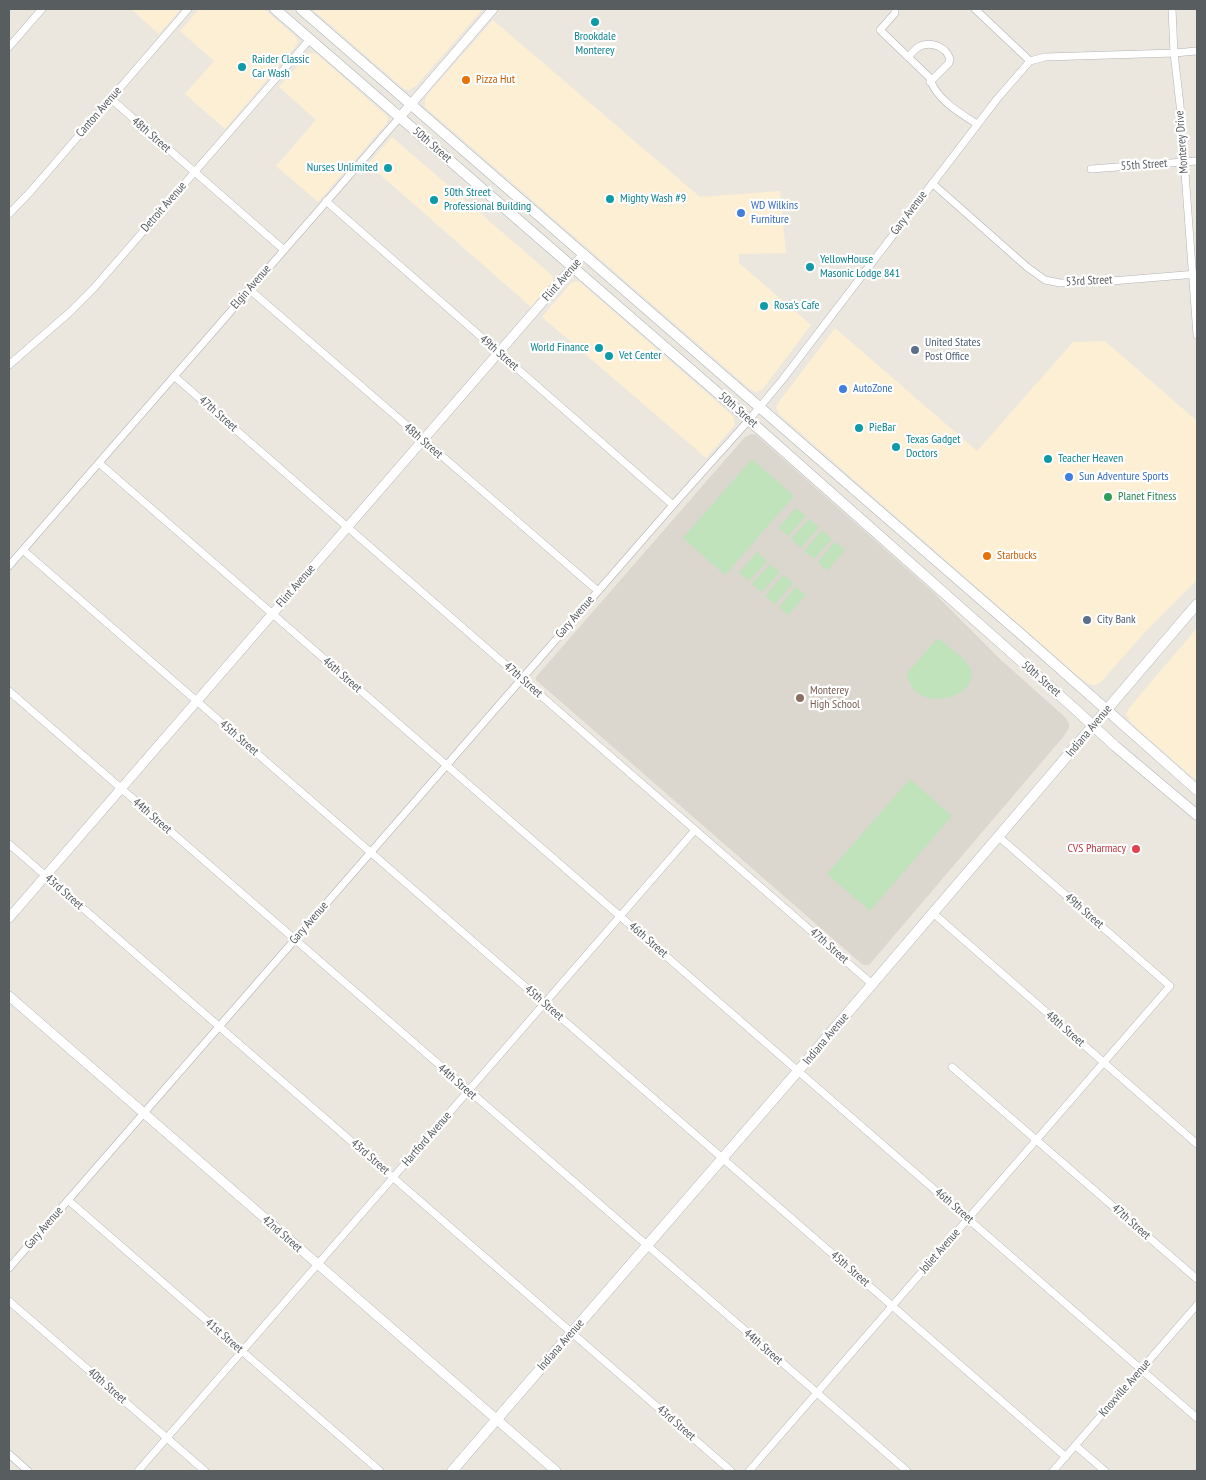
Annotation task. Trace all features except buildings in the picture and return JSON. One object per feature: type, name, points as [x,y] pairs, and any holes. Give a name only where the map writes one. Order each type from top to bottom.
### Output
[{"type":"main road","name":"50th Street","points":[[275,9],[749,420],[1165,790],[1197,815]]},
{"type":"main road","name":"50th Street","points":[[301,9],[760,407],[1197,790]]},
{"type":"main road","name":"Indiana Avenue","points":[[452,1471],[798,1071],[1197,604]]},
{"type":"street","points":[[9,47],[42,9]]},
{"type":"street","name":"Canton Avenue","points":[[9,214],[188,9]]},
{"type":"street","name":"Elgin Avenue","points":[[9,566],[493,9]]},
{"type":"street","points":[[895,9],[894,13],[880,30],[929,77],[932,87],[940,97],[977,124]]},
{"type":"street","points":[[975,9],[1030,61],[1045,57],[1197,51]]},
{"type":"street","name":"Monterey Drive","points":[[1172,9],[1174,53],[1195,274]]},
{"type":"street","name":"Detroit Avenue","points":[[9,365],[64,318],[94,288],[310,39]]},
{"type":"street","points":[[908,57],[919,46],[935,45],[939,46],[949,55],[949,63],[930,82]]},
{"type":"street","name":"Gary Avenue","points":[[9,1268],[760,407],[977,124],[1030,61]]},
{"type":"street","name":"48th Street","points":[[110,98],[284,250]]},
{"type":"street","name":"55th Street","points":[[1091,169],[1197,161]]},
{"type":"street","name":"53rd Street","points":[[932,183],[1027,267],[1045,280],[1060,283],[1099,282],[1195,274]]},
{"type":"street","name":"49th Street","points":[[326,202],[674,505]]},
{"type":"street","name":"Flint Avenue","points":[[9,918],[584,254]]},
{"type":"street","points":[[1195,274],[1197,335]]},
{"type":"street","name":"48th Street","points":[[250,289],[598,591]]},
{"type":"street","name":"47th Street","points":[[174,376],[872,984]]},
{"type":"street","name":"46th Street","points":[[99,463],[1197,1418]]},
{"type":"street","name":"45th Street","points":[[23,550],[1066,1457]]},
{"type":"street","name":"44th Street","points":[[9,691],[906,1471]]},
{"type":"street","name":"Hartford Avenue","points":[[138,1471],[695,830]]},
{"type":"street","name":"49th Street","points":[[999,837],[1170,986]]},
{"type":"street","name":"43rd Street","points":[[9,844],[731,1471]]},
{"type":"street","name":"48th Street","points":[[933,913],[1197,1144]]},
{"type":"street","name":"Joliet Avenue","points":[[749,1471],[1170,986]]},
{"type":"street","name":"42nd Street","points":[[9,996],[556,1471]]},
{"type":"street","name":"47th Street","points":[[952,1067],[1197,1279]]},
{"type":"street","name":"41st Street","points":[[68,1200],[380,1471]]},
{"type":"street","name":"40th Street","points":[[9,1300],[205,1471]]},
{"type":"street","name":"Knoxville Avenue","points":[[1053,1471],[1197,1305]]},
{"type":"street","points":[[1076,1446],[1105,1471]]},
{"type":"street","points":[[9,1454],[28,1471]]},
{"type":"shaded area","points":[[131,9],[181,9],[159,34]]},
{"type":"shaded area","points":[[199,9],[264,9],[296,37],[298,41],[296,46],[225,129],[185,94],[214,61],[180,31]]},
{"type":"shaded area","points":[[312,9],[483,9],[416,86],[408,90],[404,89]]},
{"type":"shaded area","points":[[493,20],[700,197],[780,191],[786,253],[739,254],[739,263],[811,325],[762,390],[756,392],[751,390],[425,107],[427,95]]},
{"type":"shaded area","points":[[309,53],[317,54],[388,117],[387,123],[318,202],[276,166],[316,120],[279,87]]},
{"type":"shaded area","points":[[392,137],[553,276],[553,281],[531,307],[368,164]]},
{"type":"shaded area","points":[[576,281],[581,283],[733,416],[735,425],[706,458],[542,317],[571,283]]},
{"type":"shaded area","points":[[835,328],[977,451],[1073,342],[1105,341],[1197,421],[1197,580],[1145,632],[1101,682],[1095,685],[1089,684],[1078,676],[779,414],[776,408],[778,403]]},
{"type":"shaded area","name":"Monterey High School","points":[[752,434],[756,435],[932,591],[1001,660],[1065,717],[1069,723],[1069,728],[1064,736],[869,965],[863,965],[536,680],[536,677],[745,437]]},
{"type":"shaded area","points":[[1197,628],[1197,781],[1131,723],[1126,714],[1129,708]]},
{"type":"green space","points":[[752,459],[794,496],[725,575],[683,538]]},
{"type":"green space","points":[[796,508],[806,516],[788,536],[778,528]]},
{"type":"green space","points":[[809,519],[819,527],[801,548],[791,539]]},
{"type":"green space","points":[[822,530],[832,539],[814,559],[804,551]]},
{"type":"green space","points":[[835,542],[845,550],[827,571],[818,562]]},
{"type":"green space","points":[[757,552],[767,561],[749,581],[739,573]]},
{"type":"green space","points":[[770,564],[780,572],[762,592],[752,584]]},
{"type":"green space","points":[[783,575],[793,583],[775,604],[765,596]]},
{"type":"green space","points":[[796,587],[806,595],[788,615],[779,607]]},
{"type":"green space","points":[[938,638],[968,664],[972,678],[967,687],[958,694],[946,698],[933,699],[921,695],[912,687],[907,673]]},
{"type":"green space","points":[[910,779],[952,816],[870,911],[827,874]]},
{"type":"place","name":"Brookdale Monterey","points":[[595,22]]},
{"type":"place","name":"Raider Classic Car Wash","points":[[242,67]]},
{"type":"place","name":"Pizza Hut","points":[[466,80]]},
{"type":"place","name":"Nurses Unlimited","points":[[388,168]]},
{"type":"place","name":"Mighty Wash #9","points":[[610,199]]},
{"type":"place","name":"50th Street Professional Building","points":[[434,200]]},
{"type":"place","name":"WD Wilkins Furniture","points":[[741,213]]},
{"type":"place","name":"YellowHouse Masonic Lodge 841","points":[[810,267]]},
{"type":"place","name":"Rosa's Cafe","points":[[764,306]]},
{"type":"place","name":"World Finance","points":[[599,348]]},
{"type":"place","name":"United States Post Office","points":[[915,350]]},
{"type":"place","name":"Vet Center","points":[[609,356]]},
{"type":"place","name":"AutoZone","points":[[843,389]]},
{"type":"place","name":"PieBar","points":[[859,428]]},
{"type":"place","name":"Texas Gadget Doctors","points":[[896,447]]},
{"type":"place","name":"Teacher Heaven","points":[[1048,459]]},
{"type":"place","name":"Sun Adventure Sports","points":[[1069,477]]},
{"type":"place","name":"Planet Fitness","points":[[1108,497]]},
{"type":"place","name":"Starbucks","points":[[987,556]]},
{"type":"place","name":"City Bank","points":[[1087,620]]},
{"type":"place","name":"Monterey High School","points":[[800,698]]},
{"type":"place","name":"CVS Pharmacy","points":[[1136,849]]}]
